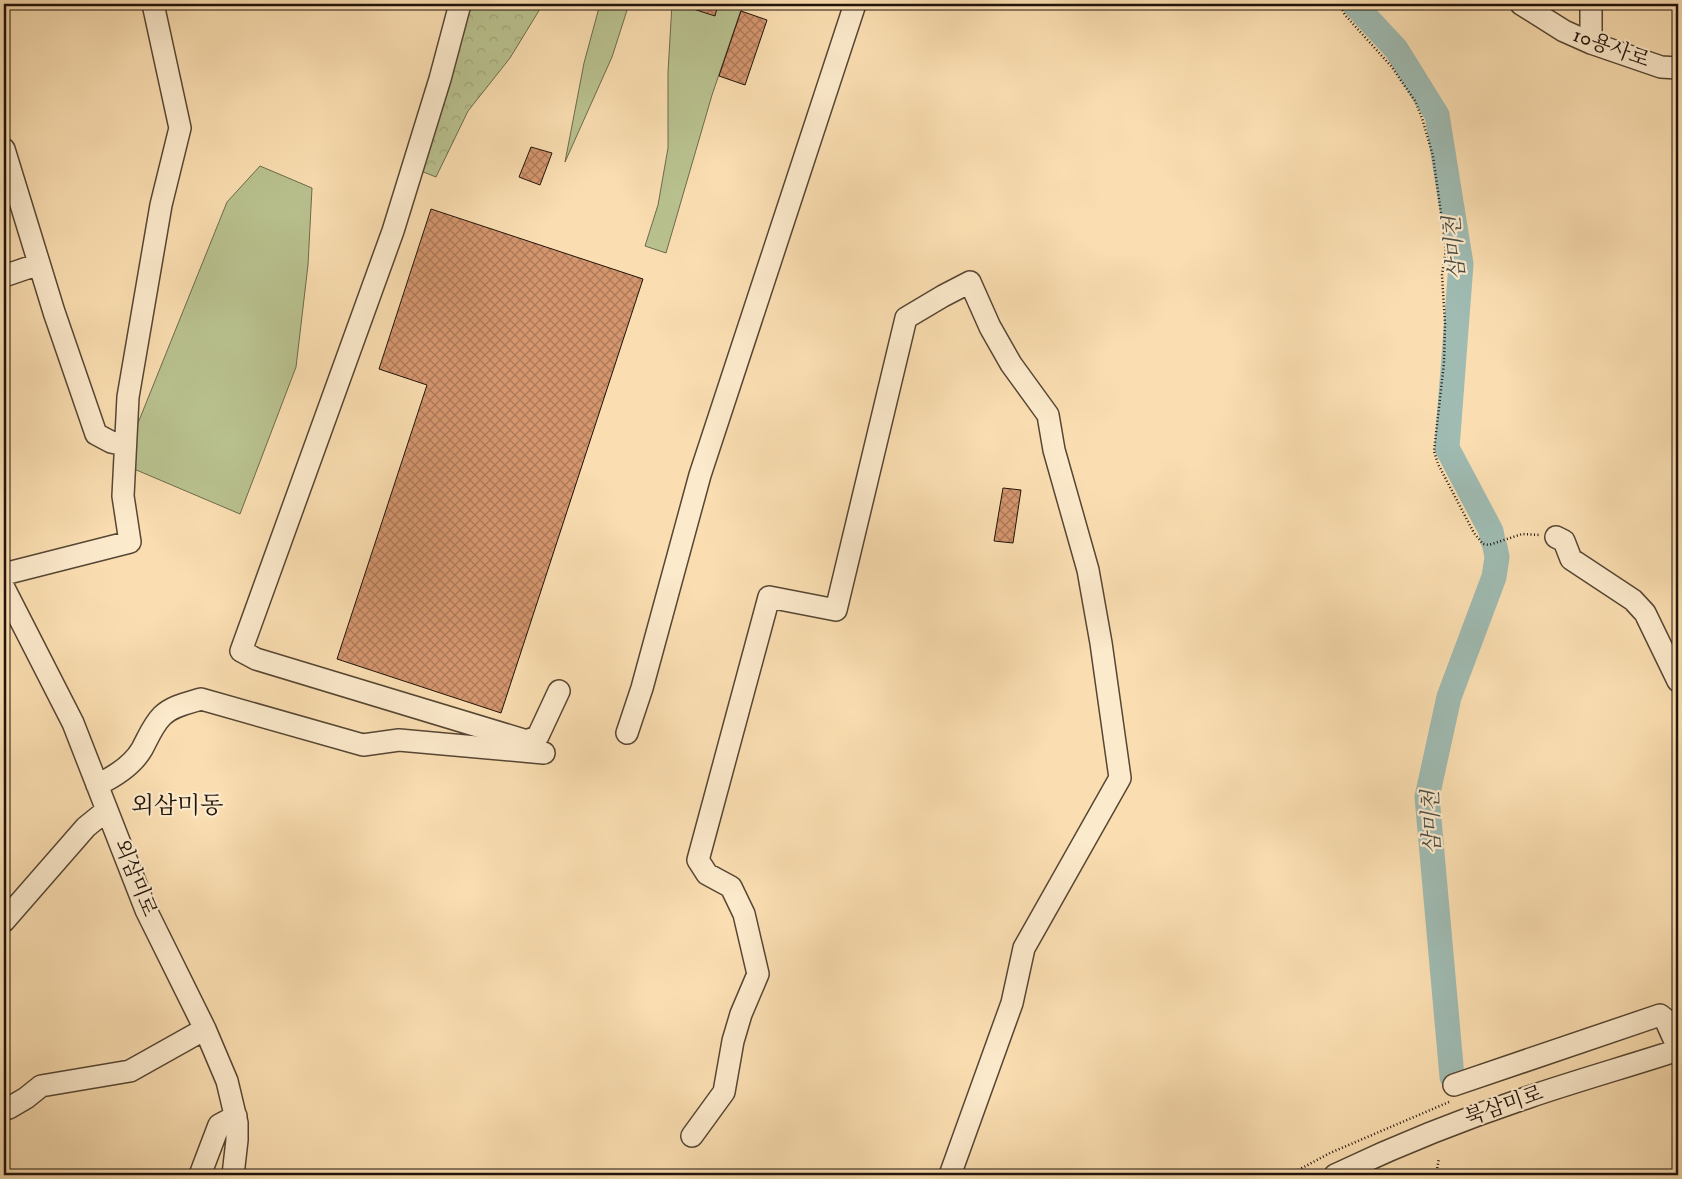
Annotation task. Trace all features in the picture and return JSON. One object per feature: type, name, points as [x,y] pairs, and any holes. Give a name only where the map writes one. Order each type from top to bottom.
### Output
[{"type":"street","points":[[4,574],[130,542],[123,496],[128,397],[161,206],[180,128],[153,4]]},
{"type":"street","points":[[460,4],[440,79],[393,231],[241,651],[256,659],[527,740],[538,736],[559,691]]},
{"type":"street","points":[[628,734],[700,475],[855,4]]},
{"type":"street","name":"10용사로","points":[[1521,4],[1564,31],[1591,44],[1661,67],[1678,68]]},
{"type":"street","points":[[1591,4],[1591,44]]},
{"type":"street","points":[[4,149],[54,312],[96,434],[112,442],[125,445]]},
{"type":"street","points":[[4,276],[39,264]]},
{"type":"street","points":[[692,1136],[724,1092],[733,1041],[741,1014],[758,974],[744,914],[731,887],[707,874],[698,860],[769,597],[836,610],[906,318],[970,282],[990,328],[1011,364],[1048,415],[1054,450],[1088,570],[1101,643],[1120,778],[1024,948],[1012,1003],[950,1175]]},
{"type":"street","points":[[1556,537],[1564,541],[1571,559],[1633,600],[1645,613],[1678,680]]},
{"type":"street","name":"외삼미로","points":[[4,588],[74,723],[146,910],[205,1028],[227,1080],[236,1116],[237,1140],[233,1175]]},
{"type":"street","points":[[97,785],[125,768],[141,751],[152,729],[162,715],[176,707],[201,699],[363,745],[399,740],[544,753]]},
{"type":"street","points":[[4,922],[86,827],[107,810]]},
{"type":"street","points":[[1454,1085],[1660,1015],[1665,1019],[1678,1049]]},
{"type":"street","points":[[4,1109],[26,1098],[41,1086],[130,1071],[205,1028]]},
{"type":"street","name":"북삼미로","points":[[1335,1175],[1452,1124],[1530,1096],[1678,1049]]},
{"type":"street","points":[[200,1175],[220,1124],[236,1116]]},
{"type":"path","points":[[1339,4],[1345,14],[1391,66],[1415,101],[1433,156],[1446,249],[1442,275],[1445,324],[1444,363],[1434,451],[1438,464],[1474,533],[1483,544],[1497,543],[1522,534],[1556,537]]},
{"type":"path","points":[[1436,1175],[1438,1158]]},
{"type":"green space","points":[[472,4],[543,4],[510,58],[468,111],[436,177],[421,171]]},
{"type":"green space","points":[[600,4],[629,4],[612,57],[565,162],[584,63]]},
{"type":"green space","points":[[672,4],[743,4],[712,95],[666,253],[645,246],[658,205],[668,148],[668,72]]},
{"type":"green space","points":[[260,166],[312,188],[308,265],[296,367],[240,514],[134,469],[134,433],[227,202]]},
{"type":"building","points":[[684,4],[718,4],[715,16],[684,6]]},
{"type":"building","points":[[741,11],[767,20],[745,85],[719,76]]},
{"type":"building","points":[[531,147],[552,153],[540,185],[519,177]]},
{"type":"building","points":[[431,209],[643,279],[501,713],[337,659],[427,385],[379,369]]},
{"type":"building","points":[[1003,488],[1021,490],[1013,543],[994,541]]},
{"type":"waterway","name":"삼미천","points":[[1354,4],[1396,49],[1437,115],[1461,264],[1447,448],[1491,531],[1493,541]]},
{"type":"waterway","name":"삼미천","points":[[1452,1077],[1427,797],[1449,697],[1494,577],[1497,557],[1495,547]]},
{"type":"district","name":"외삼미동","points":[[177,806]]}]
